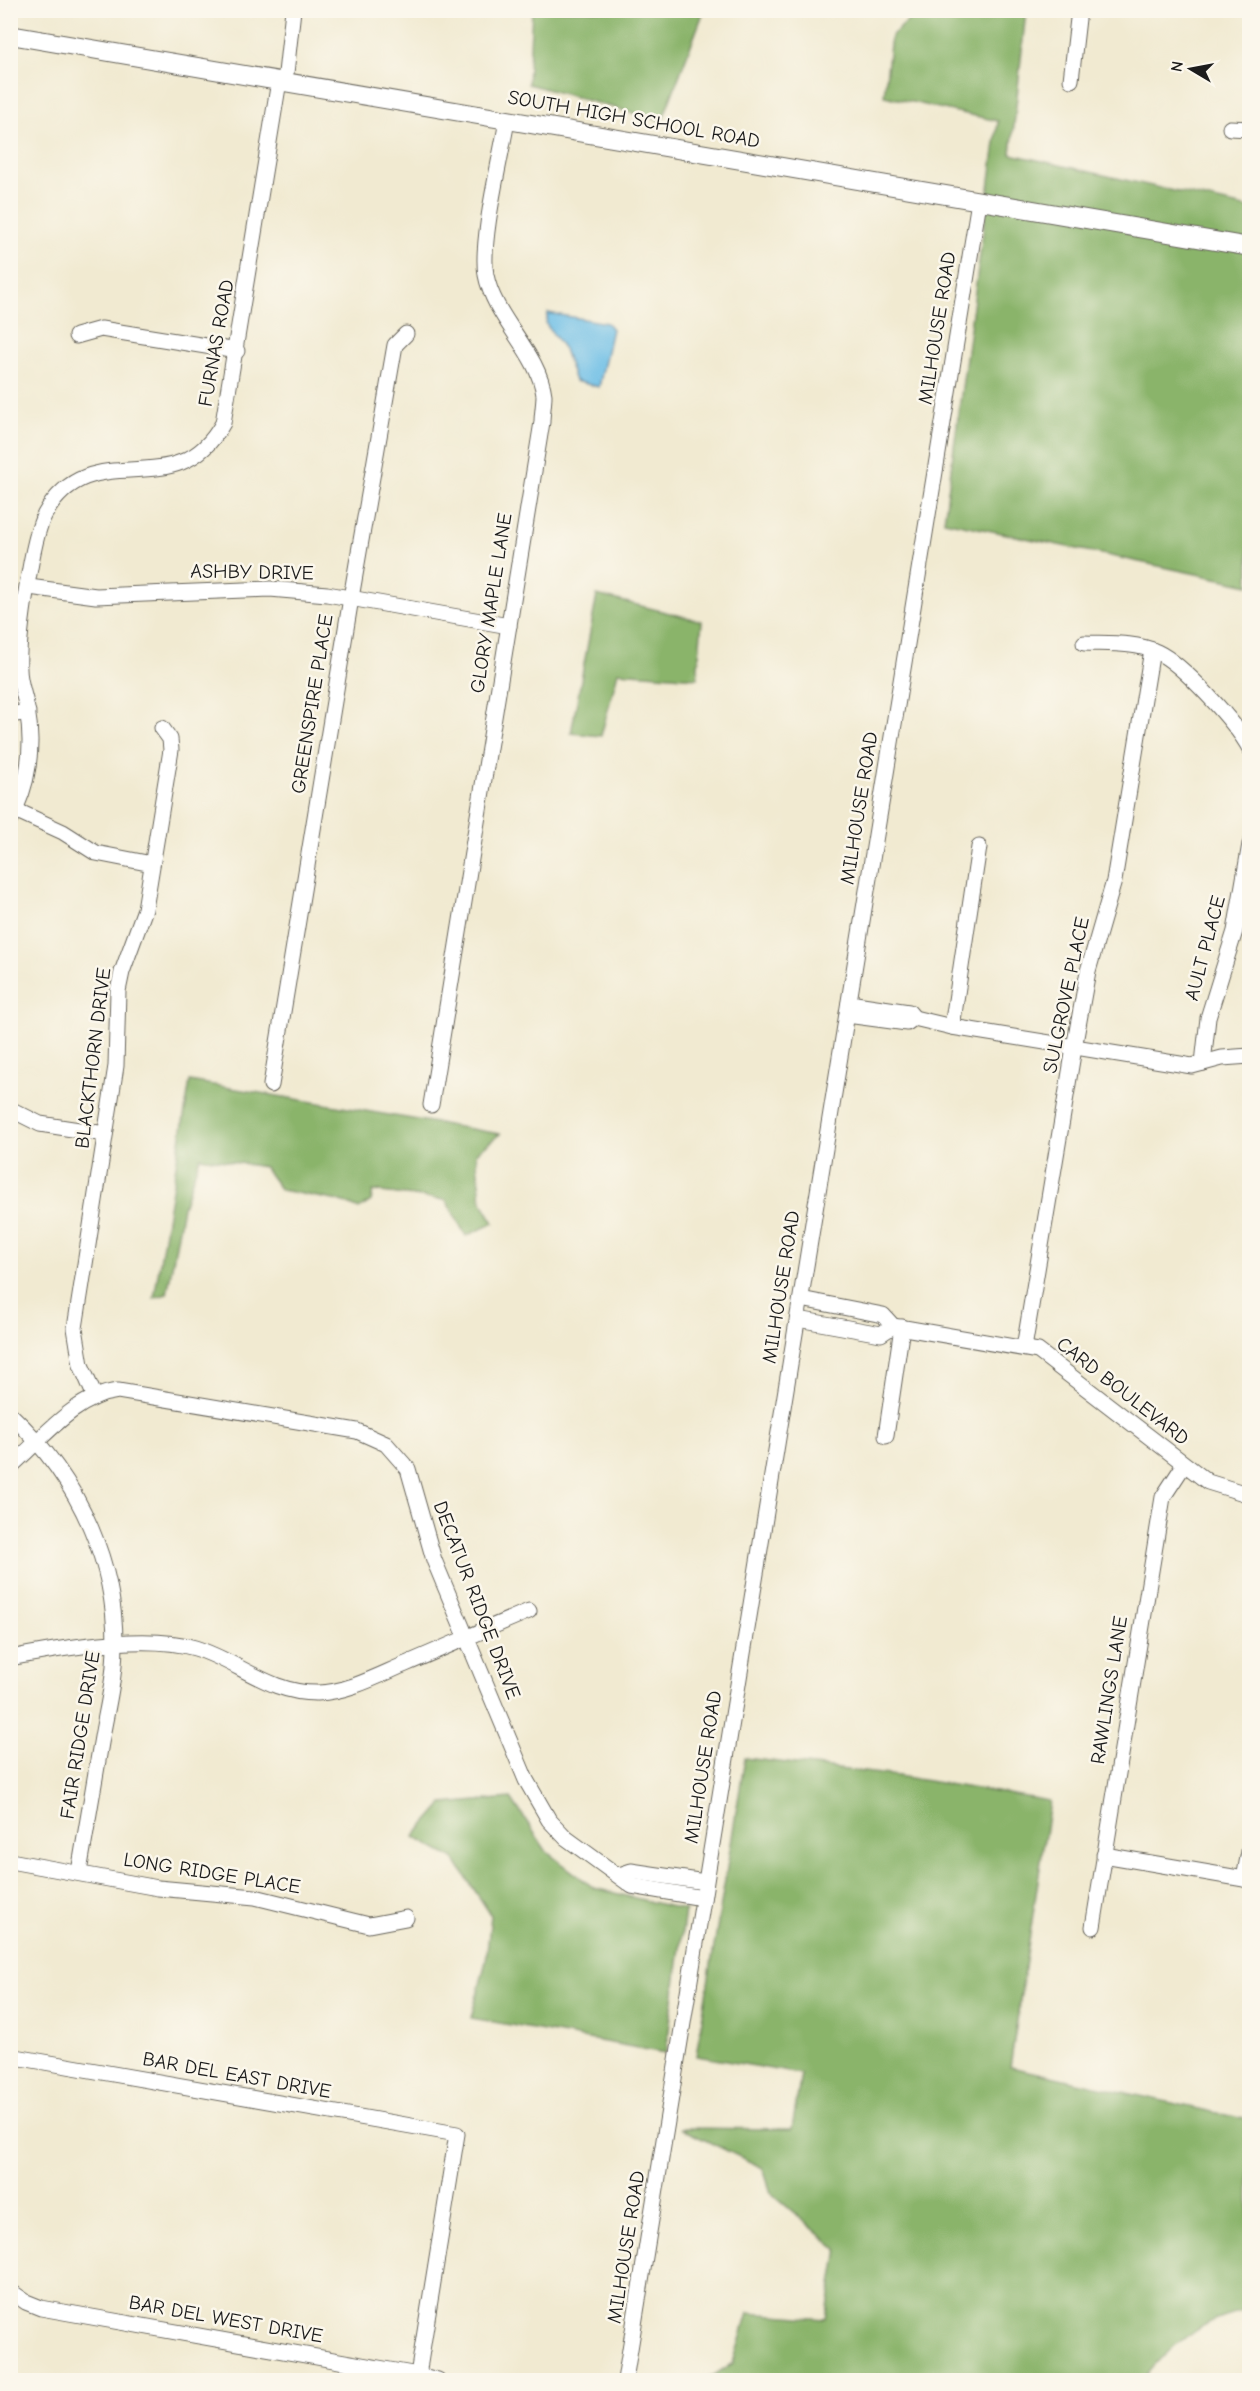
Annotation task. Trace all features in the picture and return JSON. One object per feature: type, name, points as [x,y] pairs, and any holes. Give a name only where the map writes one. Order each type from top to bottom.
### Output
[{"type":"main road","name":"SOUTH HIGH SCHOOL ROAD","points":[[10,35],[1250,247]]},
{"type":"street","name":"FURNAS ROAD","points":[[13,814],[29,768],[28,712],[19,670],[19,647],[41,523],[53,502],[66,488],[82,478],[104,471],[180,464],[208,447],[223,423],[293,10]]},
{"type":"street","points":[[1071,80],[1079,10]]},
{"type":"street","name":"GLORY MAPLE LANE","points":[[431,1105],[542,422],[544,395],[538,374],[495,302],[486,274],[487,239],[507,120]]},
{"type":"street","points":[[1230,128],[1250,129]]},
{"type":"street","name":"MILHOUSE ROAD","points":[[625,2380],[979,201]]},
{"type":"street","points":[[76,336],[101,329],[237,351]]},
{"type":"street","name":"GREENSPIRE PLACE","points":[[271,1085],[395,345],[406,334]]},
{"type":"street","name":"ASHBY DRIVE","points":[[29,587],[96,596],[252,589],[351,598],[509,626]]},
{"type":"street","points":[[1084,644],[1137,645],[1176,663],[1207,695],[1250,749]]},
{"type":"street","name":"SULGROVE PLACE","points":[[1024,1348],[1088,971],[1114,881],[1152,650]]},
{"type":"street","points":[[10,715],[28,712]]},
{"type":"street","name":"BLACKTHORN DRIVE","points":[[95,1397],[81,1365],[75,1328],[117,1056],[118,991],[122,972],[145,909],[171,750],[170,739],[162,728]]},
{"type":"street","points":[[13,814],[63,832],[96,853],[152,864]]},
{"type":"street","name":"AULT PLACE","points":[[1203,1063],[1208,1018],[1235,931],[1250,844]]},
{"type":"street","points":[[952,1027],[979,847]]},
{"type":"street","points":[[848,1009],[907,1023],[914,1018],[952,1027],[1192,1066],[1250,1056]]},
{"type":"street","points":[[10,1109],[34,1122],[105,1134]]},
{"type":"street","name":"CARD BOULEVARD","points":[[801,1299],[883,1315],[897,1326],[1038,1351],[1208,1482],[1250,1495]]},
{"type":"street","name":"CARD BOULEVARD","points":[[798,1319],[881,1334],[897,1326]]},
{"type":"street","points":[[885,1436],[897,1326]]},
{"type":"street","name":"DECATUR RIDGE DRIVE","points":[[10,1467],[78,1407],[95,1397],[114,1392],[132,1392],[357,1431],[382,1441],[398,1455],[409,1472],[425,1534],[537,1802],[566,1838],[619,1875],[631,1871],[704,1890]]},
{"type":"street","name":"FAIR RIDGE DRIVE","points":[[10,1414],[39,1442],[74,1491],[98,1542],[111,1598],[115,1643],[114,1666],[79,1872]]},
{"type":"street","name":"RAWLINGS LANE","points":[[1093,1927],[1163,1497],[1184,1465]]},
{"type":"street","points":[[10,1658],[57,1648],[115,1643],[190,1646],[278,1687],[316,1693],[360,1683],[529,1611]]},
{"type":"street","points":[[1104,1856],[1247,1880],[1250,1846]]},
{"type":"street","name":"LONG RIDGE PLACE","points":[[10,1861],[158,1888],[255,1897],[369,1925],[406,1918]]},
{"type":"street","name":"BAR DEL EAST DRIVE","points":[[10,2056],[457,2134],[418,2374]]},
{"type":"street","name":"BAR DEL WEST DRIVE","points":[[10,2291],[41,2308],[418,2374],[438,2380]]},
{"type":"green space","points":[[532,10],[704,11],[662,121],[528,84]]},
{"type":"green space","points":[[919,11],[1026,11],[1011,154],[1249,208],[1249,585],[944,521],[998,121],[884,96],[891,36]]},
{"type":"green space","points":[[597,595],[702,621],[697,678],[618,672],[601,736],[571,733]]},
{"type":"green space","points":[[190,1081],[500,1134],[476,1153],[481,1201],[494,1223],[466,1236],[446,1200],[373,1191],[371,1201],[359,1209],[344,1202],[281,1190],[264,1167],[200,1157],[183,1207],[167,1294],[154,1298]]},
{"type":"green space","points":[[745,1758],[898,1776],[1050,1801],[1010,2067],[1249,2120],[1249,2310],[1217,2319],[1189,2334],[1165,2355],[1143,2380],[706,2380],[733,2363],[748,2313],[826,2319],[838,2250],[771,2193],[763,2168],[680,2128],[792,2129],[801,2074],[696,2056]]},
{"type":"green space","points":[[511,1798],[547,1852],[594,1888],[685,1910],[666,2053],[471,2018],[486,1961],[491,1915],[454,1859],[414,1837],[443,1804]]},
{"type":"water","points":[[548,313],[607,323],[612,329],[599,387],[575,381],[564,349],[546,324]]}]
